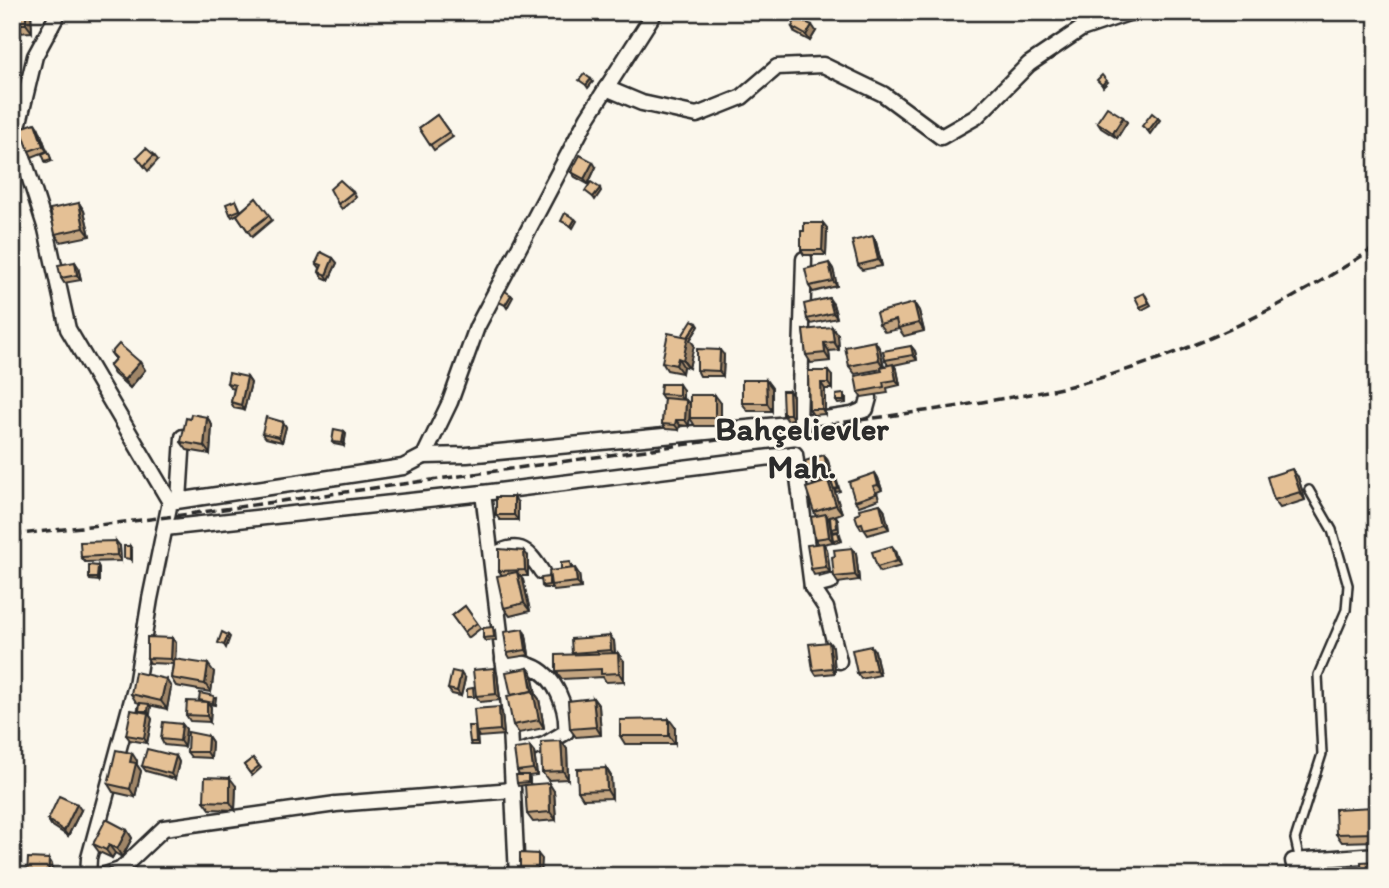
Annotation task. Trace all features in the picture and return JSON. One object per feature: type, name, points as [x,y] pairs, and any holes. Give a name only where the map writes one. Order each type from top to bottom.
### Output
[{"type":"street","points":[[59,12],[35,56],[16,135],[46,229],[68,329],[174,501]]},
{"type":"street","points":[[424,456],[450,402],[477,327],[587,117],[655,12]]},
{"type":"street","points":[[606,88],[642,103],[697,115],[743,97],[777,67],[823,65],[883,94],[941,137],[976,117],[1030,64],[1081,29],[1131,12]]},
{"type":"street","points":[[799,423],[804,259]]},
{"type":"street","points":[[174,501],[403,467],[424,456],[467,455],[799,423],[852,415],[866,409],[869,398]]},
{"type":"street","points":[[88,876],[89,858],[136,685],[165,528],[174,501],[183,437]]},
{"type":"street","points":[[165,528],[483,493],[795,454],[812,587],[826,608],[839,661]]},
{"type":"street","points":[[483,493],[503,660],[517,876]]},
{"type":"street","points":[[491,558],[507,548],[521,548],[531,554],[542,572]]},
{"type":"street","points":[[812,587],[831,582]]},
{"type":"street","points":[[503,660],[534,666],[558,690],[567,717],[566,732],[544,745],[511,755]]},
{"type":"street","points":[[102,876],[120,870],[164,828],[336,804],[513,790]]},
{"type":"street","points":[[1297,876],[1293,861],[1377,855]]},
{"type":"lane","points":[[1300,861],[1295,839],[1322,754],[1318,675],[1346,610],[1348,585],[1332,530],[1309,490]]},
{"type":"building","points":[[12,12],[26,12],[26,24],[12,24]]},
{"type":"building","points":[[796,18],[812,25],[806,35],[792,27]]},
{"type":"building","points":[[584,74],[591,79],[586,85],[579,80]]},
{"type":"building","points":[[1102,75],[1106,80],[1102,85],[1097,80]]},
{"type":"building","points":[[1107,107],[1123,117],[1113,133],[1097,122]]},
{"type":"building","points":[[1152,113],[1158,118],[1148,131],[1142,126]]},
{"type":"building","points":[[437,115],[449,132],[430,145],[419,128]]},
{"type":"building","points":[[35,123],[43,146],[29,151],[21,128]]},
{"type":"building","points":[[146,148],[154,155],[144,166],[137,157]]},
{"type":"building","points":[[48,151],[51,159],[45,161],[42,154]]},
{"type":"building","points":[[580,155],[593,162],[584,179],[571,172]]},
{"type":"building","points":[[340,180],[353,192],[338,204],[330,189]]},
{"type":"building","points":[[591,182],[600,188],[593,197],[585,191]]},
{"type":"building","points":[[256,198],[269,215],[248,231],[237,215]]},
{"type":"building","points":[[236,200],[240,210],[230,214],[226,204]]},
{"type":"building","points":[[79,203],[84,228],[55,234],[50,209]]},
{"type":"building","points":[[565,213],[575,219],[571,226],[561,221]]},
{"type":"building","points":[[804,223],[823,223],[822,250],[801,250]]},
{"type":"building","points":[[873,236],[878,260],[858,265],[852,241]]},
{"type":"building","points":[[321,252],[333,258],[326,275],[319,272],[322,265],[316,263]]},
{"type":"building","points":[[75,262],[77,275],[61,278],[58,265]]},
{"type":"building","points":[[829,263],[833,281],[809,286],[805,269]]},
{"type":"building","points":[[505,291],[511,295],[505,305],[499,302]]},
{"type":"building","points":[[1144,293],[1149,303],[1140,307],[1135,297]]},
{"type":"building","points":[[829,298],[833,313],[807,319],[804,304]]},
{"type":"building","points":[[914,303],[919,323],[898,328],[896,320],[879,324],[876,313]]},
{"type":"building","points":[[692,320],[697,323],[688,337],[682,336]]},
{"type":"building","points":[[832,327],[834,342],[824,343],[825,353],[806,355],[803,330]]},
{"type":"building","points":[[668,333],[688,337],[683,360],[678,358],[676,365],[662,362]]},
{"type":"building","points":[[875,341],[879,360],[849,366],[845,347]]},
{"type":"building","points":[[119,344],[140,362],[124,380],[109,366],[116,358],[111,353]]},
{"type":"building","points":[[911,346],[913,355],[885,360],[883,351]]},
{"type":"building","points":[[697,349],[720,350],[719,371],[697,370]]},
{"type":"building","points":[[893,364],[896,380],[883,382],[884,387],[858,392],[855,376],[882,371],[881,367]]},
{"type":"building","points":[[808,371],[828,371],[828,383],[821,383],[822,409],[809,409]]},
{"type":"building","points":[[229,373],[247,377],[241,405],[231,402],[235,385],[227,383]]},
{"type":"building","points":[[742,380],[766,380],[767,403],[742,403]]},
{"type":"building","points":[[661,384],[679,384],[679,395],[660,394]]},
{"type":"building","points":[[782,391],[789,391],[790,414],[783,414]]},
{"type":"building","points":[[844,394],[844,401],[836,401],[836,395]]},
{"type":"building","points":[[690,395],[715,395],[715,418],[690,418]]},
{"type":"building","points":[[664,398],[686,400],[685,420],[676,420],[675,425],[662,424]]},
{"type":"building","points":[[191,414],[207,417],[204,446],[181,442],[186,418],[190,419]]},
{"type":"building","points":[[266,417],[283,422],[279,437],[262,433]]},
{"type":"building","points":[[334,429],[344,431],[342,443],[332,442]]},
{"type":"building","points":[[824,455],[829,474],[809,479],[805,461]]},
{"type":"building","points":[[1292,469],[1300,492],[1274,500],[1267,477]]},
{"type":"building","points":[[875,473],[878,485],[873,486],[876,494],[855,501],[849,482]]},
{"type":"building","points":[[834,476],[838,488],[834,489],[830,477]]},
{"type":"building","points":[[829,478],[830,484],[828,481],[817,484],[817,481]]},
{"type":"building","points":[[828,481],[836,505],[814,512],[806,488]]},
{"type":"building","points":[[496,497],[514,497],[514,515],[496,515]]},
{"type":"building","points":[[880,504],[885,524],[864,529],[862,523],[858,524],[855,515],[860,513],[859,509]]},
{"type":"building","points":[[826,514],[829,537],[815,539],[811,517]]},
{"type":"building","points":[[836,516],[837,528],[831,529],[830,517]]},
{"type":"building","points":[[838,532],[840,539],[833,540],[832,533]]},
{"type":"building","points":[[116,541],[117,555],[81,557],[80,542]]},
{"type":"building","points":[[823,543],[826,567],[811,569],[807,545]]},
{"type":"building","points":[[124,546],[130,546],[130,559],[124,558]]},
{"type":"building","points":[[892,546],[897,561],[877,567],[872,552]]},
{"type":"building","points":[[852,548],[855,575],[834,577],[834,550]]},
{"type":"building","points":[[499,549],[524,551],[525,570],[499,571]]},
{"type":"building","points":[[570,562],[571,569],[561,570],[561,563]]},
{"type":"building","points":[[89,565],[98,566],[97,578],[89,578]]},
{"type":"building","points":[[575,568],[577,582],[551,585],[549,571]]},
{"type":"building","points":[[517,572],[524,603],[504,608],[497,576]]},
{"type":"building","points":[[549,577],[549,585],[542,586],[541,578]]},
{"type":"building","points":[[465,606],[477,623],[464,632],[452,616]]},
{"type":"building","points":[[493,627],[494,637],[483,638],[483,628]]},
{"type":"building","points":[[523,629],[526,650],[507,653],[504,632]]},
{"type":"building","points":[[222,632],[228,635],[224,645],[218,643]]},
{"type":"building","points":[[610,636],[611,650],[572,653],[571,639]]},
{"type":"building","points":[[147,637],[172,638],[171,659],[147,658]]},
{"type":"building","points":[[829,642],[832,668],[813,670],[809,644]]},
{"type":"building","points":[[871,646],[876,670],[857,673],[852,650]]},
{"type":"building","points":[[618,653],[619,673],[601,674],[601,669],[556,671],[556,655]]},
{"type":"building","points":[[174,659],[208,664],[205,684],[171,678]]},
{"type":"building","points":[[494,668],[496,694],[476,696],[473,670]]},
{"type":"building","points":[[528,668],[532,691],[511,695],[506,672]]},
{"type":"building","points":[[452,671],[461,673],[457,691],[448,689]]},
{"type":"building","points":[[135,672],[166,679],[161,701],[131,694]]},
{"type":"building","points":[[473,688],[474,697],[467,697],[467,689]]},
{"type":"building","points":[[533,691],[539,720],[513,725],[507,696]]},
{"type":"building","points":[[200,693],[214,696],[213,703],[199,700]]},
{"type":"building","points":[[593,698],[596,727],[570,729],[568,701]]},
{"type":"building","points":[[187,701],[207,702],[207,716],[186,715]]},
{"type":"building","points":[[140,703],[149,704],[148,711],[139,711]]},
{"type":"building","points":[[499,707],[500,730],[476,732],[474,709]]},
{"type":"building","points":[[131,710],[148,713],[144,738],[126,735]]},
{"type":"building","points":[[669,719],[669,736],[620,736],[620,720]]},
{"type":"building","points":[[163,722],[182,724],[180,741],[161,739]]},
{"type":"building","points":[[468,726],[475,726],[476,742],[470,742]]},
{"type":"building","points":[[188,732],[208,736],[207,752],[187,752]]},
{"type":"building","points":[[561,741],[563,771],[542,772],[541,742]]},
{"type":"building","points":[[530,747],[533,769],[517,771],[514,749]]},
{"type":"building","points":[[147,749],[176,756],[171,774],[142,766]]},
{"type":"building","points":[[116,750],[132,753],[130,762],[136,763],[130,789],[108,784]]},
{"type":"building","points":[[253,758],[259,766],[250,773],[244,765]]},
{"type":"building","points":[[606,768],[607,790],[578,791],[577,769]]},
{"type":"building","points":[[516,775],[528,775],[528,782],[517,783]]},
{"type":"building","points":[[205,777],[230,778],[230,802],[204,801]]},
{"type":"building","points":[[549,783],[550,812],[527,814],[525,785]]},
{"type":"building","points":[[59,796],[77,804],[64,831],[48,820]]},
{"type":"building","points":[[1374,807],[1375,833],[1336,834],[1335,809]]},
{"type":"building","points":[[106,819],[127,830],[117,849],[109,845],[106,850],[93,844]]},
{"type":"building","points":[[520,853],[538,854],[538,876],[520,876]]},
{"type":"building","points":[[28,858],[49,859],[48,876],[27,876]]},
{"type":"building","points":[[1377,861],[1377,876],[1362,876],[1361,862]]},
{"type":"building","points":[[108,868],[128,876],[105,876]]},
{"type":"railway","points":[[12,535],[167,517],[960,406],[1052,390],[1121,372],[1235,327],[1307,289],[1377,246]]},
{"type":"district","name":"Bahçelievler Mah.","points":[[802,447]]}]
